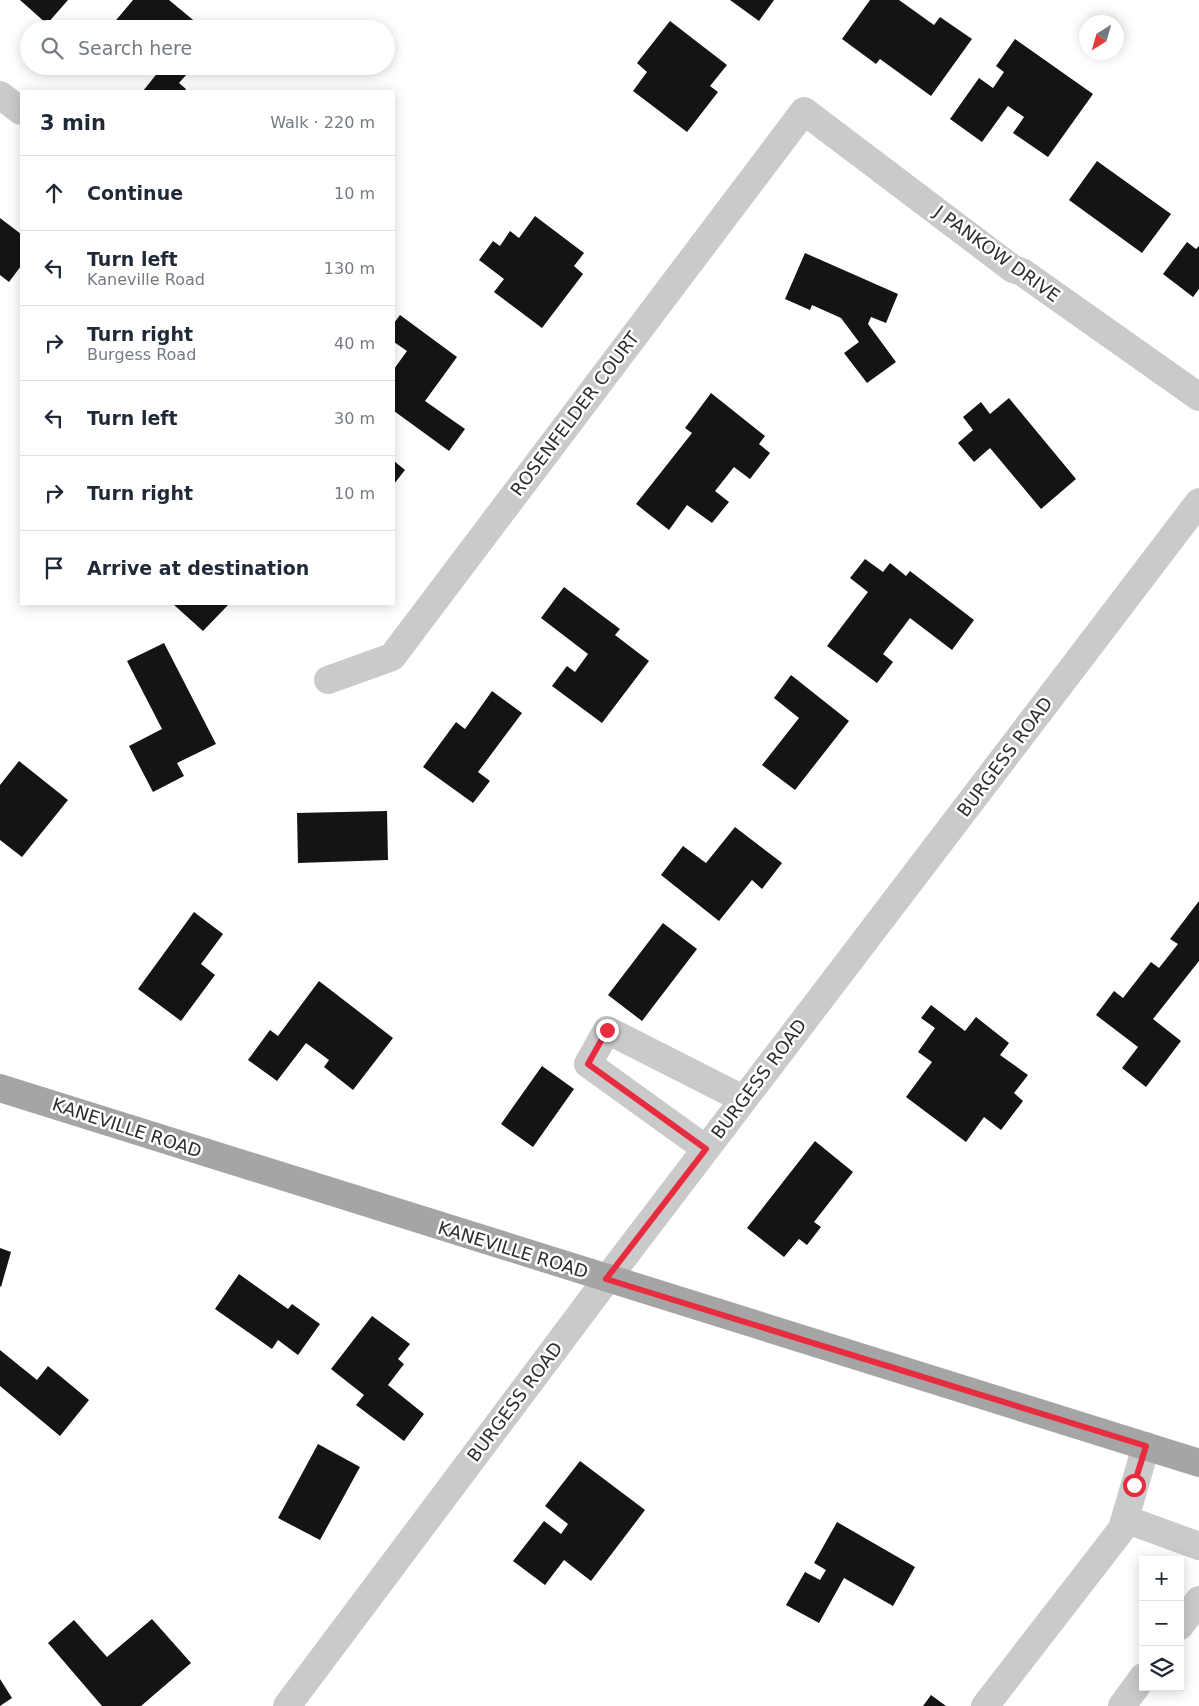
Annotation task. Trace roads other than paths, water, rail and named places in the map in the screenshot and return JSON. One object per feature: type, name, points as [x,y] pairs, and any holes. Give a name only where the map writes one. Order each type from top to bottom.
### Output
[{"type":"main road","name":"KANEVILLE ROAD","points":[[0,1088],[1199,1463]]},
{"type":"street","points":[[0,95],[20,110]]},
{"type":"street","name":"J PANKOW DRIVE","points":[[799,117],[804,111],[1013,269],[1022,272],[1199,397]]},
{"type":"street","name":"ROSENFELDER COURT","points":[[328,680],[392,657],[799,117]]},
{"type":"street","name":"BURGESS ROAD","points":[[287,1706],[298,1694],[606,1279],[1199,502]]},
{"type":"street","points":[[706,1149],[588,1064],[607,1030],[743,1099]]},
{"type":"street","points":[[985,1706],[1122,1529],[1146,1446]]},
{"type":"street","points":[[1125,1519],[1199,1546]]},
{"type":"street","points":[[1184,1621],[1199,1600]]},
{"type":"street","points":[[1122,1706],[1139,1683]]}]
